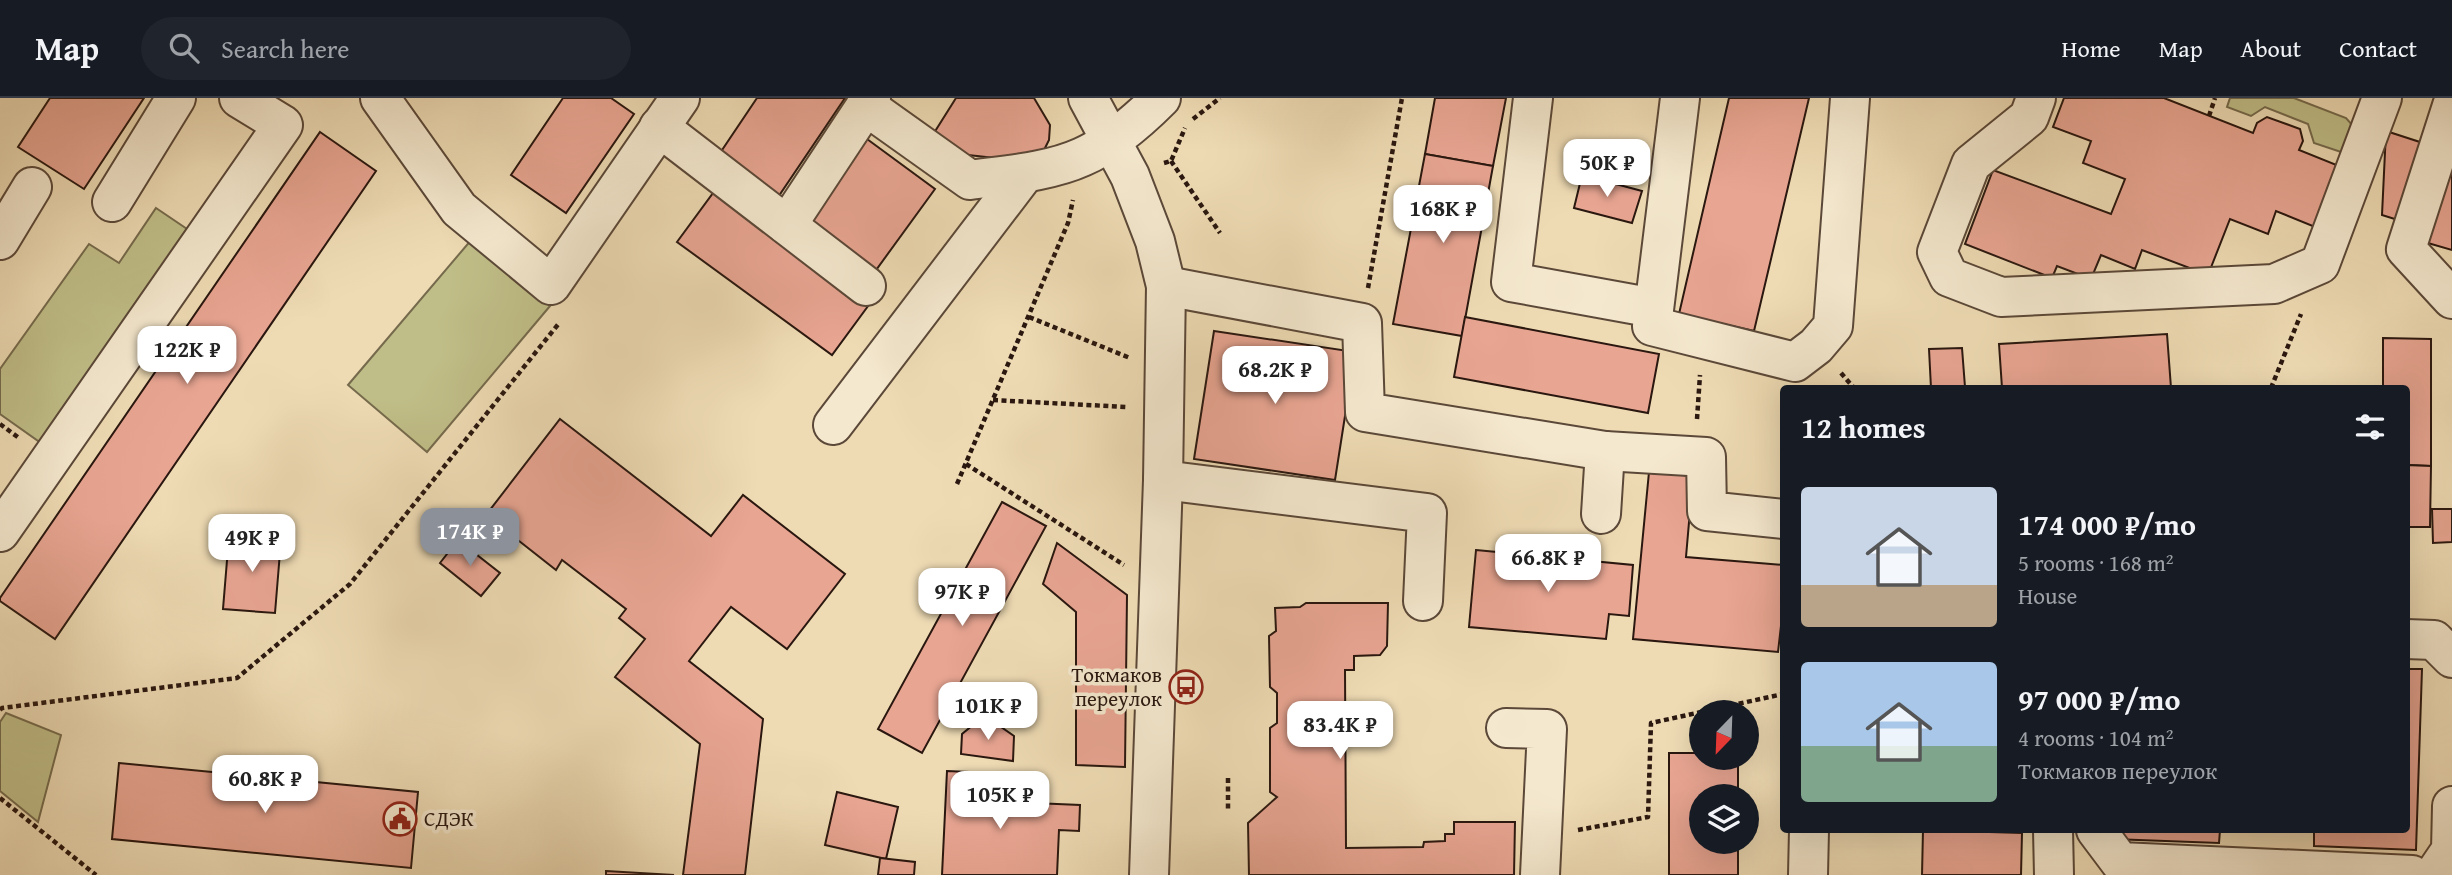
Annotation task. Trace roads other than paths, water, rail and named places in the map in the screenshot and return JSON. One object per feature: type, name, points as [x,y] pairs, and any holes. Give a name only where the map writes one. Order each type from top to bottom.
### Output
[{"type":"street","points":[[112,202],[176,98]]},
{"type":"street","points":[[0,532],[283,125],[239,98]]},
{"type":"street","points":[[380,98],[459,209],[551,285],[670,113],[787,225],[866,286]]},
{"type":"street","points":[[1088,98],[1097,150],[1130,176],[1155,241],[1166,286],[1163,480],[1149,875]]},
{"type":"street","points":[[787,225],[868,102],[970,180],[1025,173],[1097,150],[1161,98]]},
{"type":"street","points":[[1533,98],[1511,282],[1654,308]]},
{"type":"street","points":[[1680,98],[1652,326],[1795,362],[1816,345],[1833,326],[1850,98]]},
{"type":"street","points":[[2036,98],[2029,117],[1971,164],[1937,252],[1949,277],[2001,297],[2274,284],[2320,264],[2382,98]]},
{"type":"street","points":[[2443,101],[2406,248],[2452,299]]},
{"type":"street","points":[[833,425],[1025,173]]},
{"type":"street","points":[[0,240],[33,187]]},
{"type":"street","points":[[1166,286],[1362,323],[1366,412],[1605,452],[1706,457],[1707,511],[1780,519]]},
{"type":"street","points":[[1601,514],[1605,452]]},
{"type":"street","points":[[1163,480],[1427,513],[1423,601]]},
{"type":"street","points":[[2410,639],[2434,640],[2452,658]]},
{"type":"street","points":[[1506,728],[1547,729],[1540,875]]},
{"type":"street","points":[[2434,875],[2451,850],[2452,806]]},
{"type":"street","points":[[1808,875],[1809,833]]},
{"type":"street","points":[[2053,833],[2054,875]]},
{"type":"street","points":[[2098,833],[2120,862],[2397,874]]},
{"type":"place","name":"Токмаков переулок","points":[[1186,687]]},
{"type":"place","name":"СДЭК","points":[[400,819]]}]
